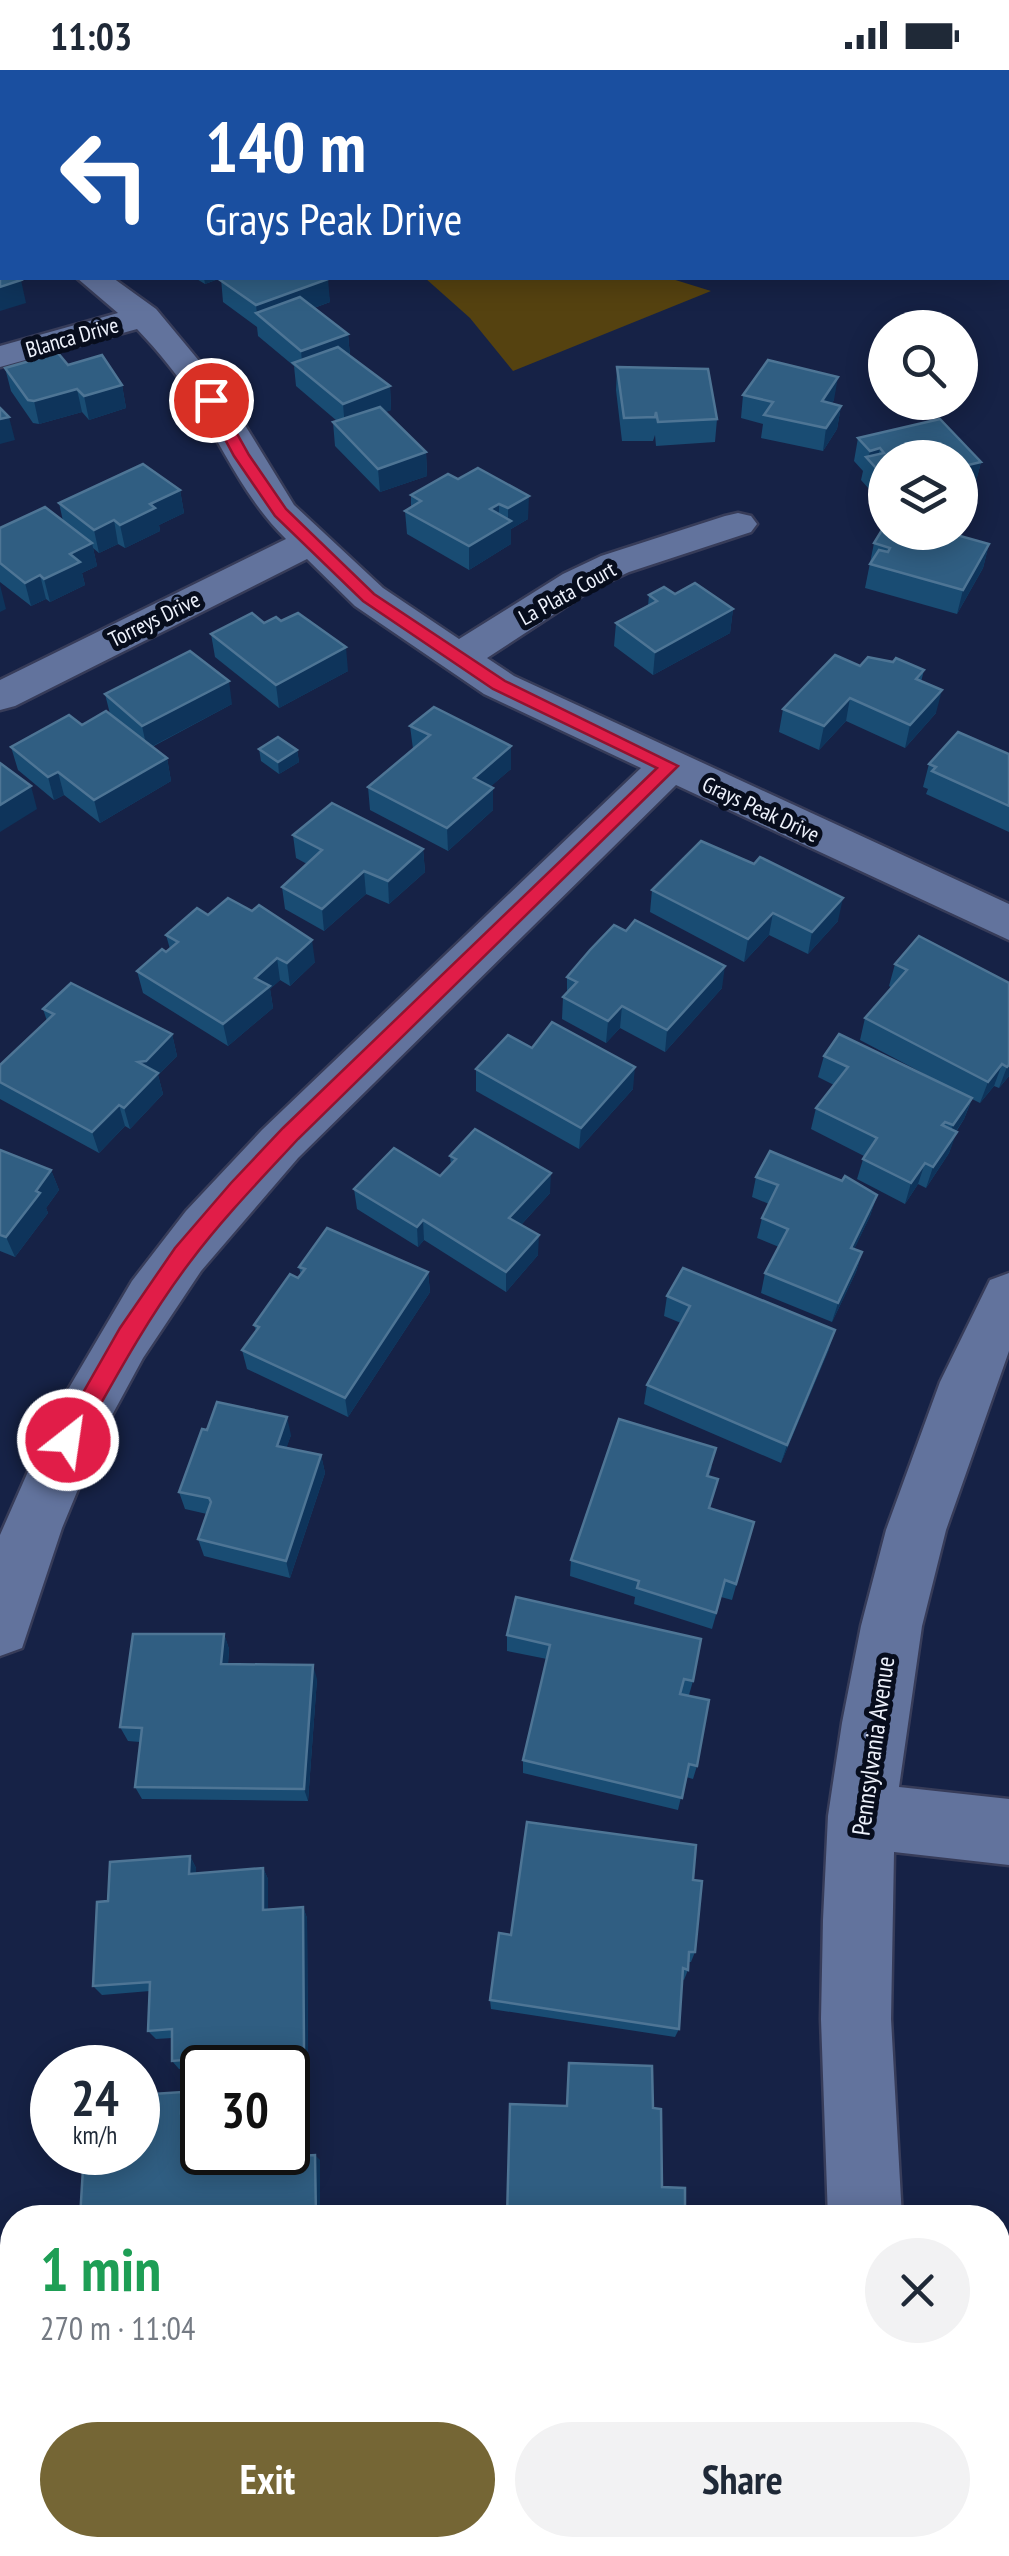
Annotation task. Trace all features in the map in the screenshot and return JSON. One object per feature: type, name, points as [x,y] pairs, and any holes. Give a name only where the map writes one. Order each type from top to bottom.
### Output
[{"type":"street","name":"Grays Peak Drive","points":[[97,280],[144,316],[194,374],[261,487],[308,543],[368,597],[499,685],[1009,924]]},
{"type":"street","name":"Blanca Drive","points":[[0,357],[144,316]]},
{"type":"street","name":"La Plata Court","points":[[460,657],[577,582],[614,564],[738,524]]},
{"type":"street","name":"Torreys Drive","points":[[0,697],[308,543]]},
{"type":"street","points":[[0,1627],[22,1550],[68,1440],[128,1334],[182,1255],[291,1134],[669,766]]},
{"type":"street","name":"Pennsylvania Avenue","points":[[865,2205],[857,2116],[855,2005],[861,1816],[885,1655],[912,1545],[966,1389],[1009,1296]]},
{"type":"street","points":[[861,1816],[1009,1832]]},
{"type":"shaded area","points":[[427,280],[675,280],[711,291],[513,371],[470,318]]},
{"type":"building","points":[[0,280],[21,280],[0,287]]},
{"type":"building","points":[[220,280],[325,280],[256,305]]},
{"type":"building","points":[[300,297],[348,334],[301,351],[256,313]]},
{"type":"building","points":[[338,347],[390,386],[343,404],[293,363]]},
{"type":"building","points":[[58,353],[68,365],[102,355],[122,385],[84,396],[77,389],[28,400],[5,368]]},
{"type":"building","points":[[768,360],[838,377],[822,401],[841,406],[826,428],[764,415],[773,402],[743,395]]},
{"type":"building","points":[[617,367],[708,369],[717,419],[658,422],[656,412],[655,417],[624,418]]},
{"type":"building","points":[[380,407],[426,452],[378,469],[333,422]]},
{"type":"building","points":[[941,420],[960,440],[868,440],[868,449],[858,438]]},
{"type":"building","points":[[143,464],[180,490],[150,504],[155,508],[120,525],[114,520],[94,530],[59,503]]},
{"type":"building","points":[[478,468],[529,496],[508,508],[499,504],[490,509],[511,521],[469,546],[405,511],[421,501],[411,495],[448,474],[458,479]]},
{"type":"building","points":[[45,507],[92,543],[70,554],[80,562],[44,579],[40,575],[25,583],[0,563],[0,528]]},
{"type":"building","points":[[978,541],[989,544],[963,590],[870,564],[879,550],[978,550]]},
{"type":"building","points":[[695,583],[733,609],[655,652],[616,623],[657,601],[649,595],[664,587],[675,594]]},
{"type":"building","points":[[252,613],[264,623],[298,613],[346,647],[276,685],[211,634]]},
{"type":"building","points":[[190,651],[229,681],[142,726],[105,694]]},
{"type":"building","points":[[835,655],[860,666],[868,657],[893,662],[896,658],[924,670],[916,679],[942,690],[910,725],[850,698],[824,726],[783,709]]},
{"type":"building","points":[[434,707],[511,746],[474,778],[493,788],[447,828],[368,787],[430,735],[410,726]]},
{"type":"building","points":[[106,711],[167,758],[94,800],[58,772],[48,777],[11,747],[69,715],[82,725]]},
{"type":"building","points":[[958,732],[1009,754],[1009,806],[932,771],[936,767],[929,764]]},
{"type":"building","points":[[278,737],[297,750],[278,762],[259,749]]},
{"type":"building","points":[[0,763],[31,786],[0,805]]},
{"type":"building","points":[[332,803],[423,849],[388,881],[364,871],[322,909],[282,887],[322,850],[293,835]]},
{"type":"building","points":[[701,841],[754,864],[760,857],[843,898],[812,932],[773,913],[748,939],[652,890]]},
{"type":"building","points":[[228,898],[252,911],[259,905],[312,940],[287,963],[277,958],[255,978],[270,986],[223,1024],[137,971],[162,949],[166,952],[178,942],[166,935],[197,908],[208,915]]},
{"type":"building","points":[[635,920],[725,966],[667,1030],[622,1006],[608,1021],[563,997],[577,982],[567,977],[590,950],[614,925],[626,931]]},
{"type":"building","points":[[919,936],[1009,983],[1009,1065],[1002,1064],[988,1082],[865,1018],[907,970],[895,964]]},
{"type":"building","points":[[71,983],[172,1034],[146,1061],[138,1062],[158,1073],[124,1108],[119,1105],[92,1132],[0,1082],[0,1065],[54,1014],[43,1009]]},
{"type":"building","points":[[552,1022],[635,1067],[581,1128],[476,1069],[508,1035],[532,1048]]},
{"type":"building","points":[[839,1034],[972,1098],[953,1125],[942,1125],[957,1132],[933,1167],[925,1163],[911,1183],[863,1159],[877,1138],[816,1108],[848,1067],[824,1056]]},
{"type":"building","points":[[475,1129],[551,1173],[509,1218],[539,1235],[506,1272],[423,1220],[417,1227],[354,1189],[394,1148],[440,1176],[456,1159],[450,1156]]},
{"type":"building","points":[[0,1150],[51,1170],[36,1191],[40,1193],[6,1237],[0,1235]]},
{"type":"building","points":[[770,1151],[842,1181],[845,1176],[877,1195],[851,1248],[862,1252],[838,1303],[765,1273],[788,1229],[762,1218],[778,1185],[756,1177]]},
{"type":"building","points":[[327,1228],[428,1272],[345,1398],[242,1350],[259,1327],[254,1325],[290,1274],[298,1278],[305,1269],[299,1267]]},
{"type":"building","points":[[683,1268],[835,1330],[787,1445],[647,1385],[690,1306],[667,1296]]},
{"type":"building","points":[[217,1402],[287,1417],[277,1446],[321,1455],[286,1561],[198,1539],[211,1502],[209,1498],[179,1492],[202,1429],[207,1430]]},
{"type":"building","points":[[619,1419],[716,1448],[707,1476],[718,1479],[709,1508],[754,1522],[736,1584],[725,1580],[716,1613],[637,1588],[639,1581],[571,1560]]},
{"type":"building","points":[[516,1597],[701,1639],[693,1681],[684,1679],[680,1694],[709,1700],[697,1766],[689,1764],[682,1798],[523,1760],[550,1645],[507,1635]]},
{"type":"building","points":[[133,1634],[224,1634],[221,1664],[313,1665],[304,1789],[135,1787],[142,1728],[120,1727]]},
{"type":"building","points":[[527,1822],[696,1845],[693,1880],[702,1881],[695,1952],[689,1952],[688,1970],[683,1968],[679,2029],[490,2000],[499,1933],[511,1935]]},
{"type":"building","points":[[190,1856],[189,1874],[263,1868],[263,1910],[303,1907],[304,2045],[180,2045],[180,2060],[172,2061],[172,2029],[148,2031],[150,1982],[93,1986],[97,1902],[108,1901],[110,1862]]},
{"type":"building","points":[[569,2063],[652,2066],[653,2108],[661,2109],[662,2187],[685,2188],[685,2205],[507,2205],[510,2104],[567,2106]]},
{"type":"building","points":[[180,2092],[180,2175],[310,2175],[310,2155],[315,2155],[316,2205],[81,2205],[83,2175],[160,2175],[160,2094]]},
{"type":"route","points":[[68,1440],[128,1334],[182,1255],[239,1189],[669,766],[499,685],[368,597],[308,543],[261,487],[211,400]]}]
